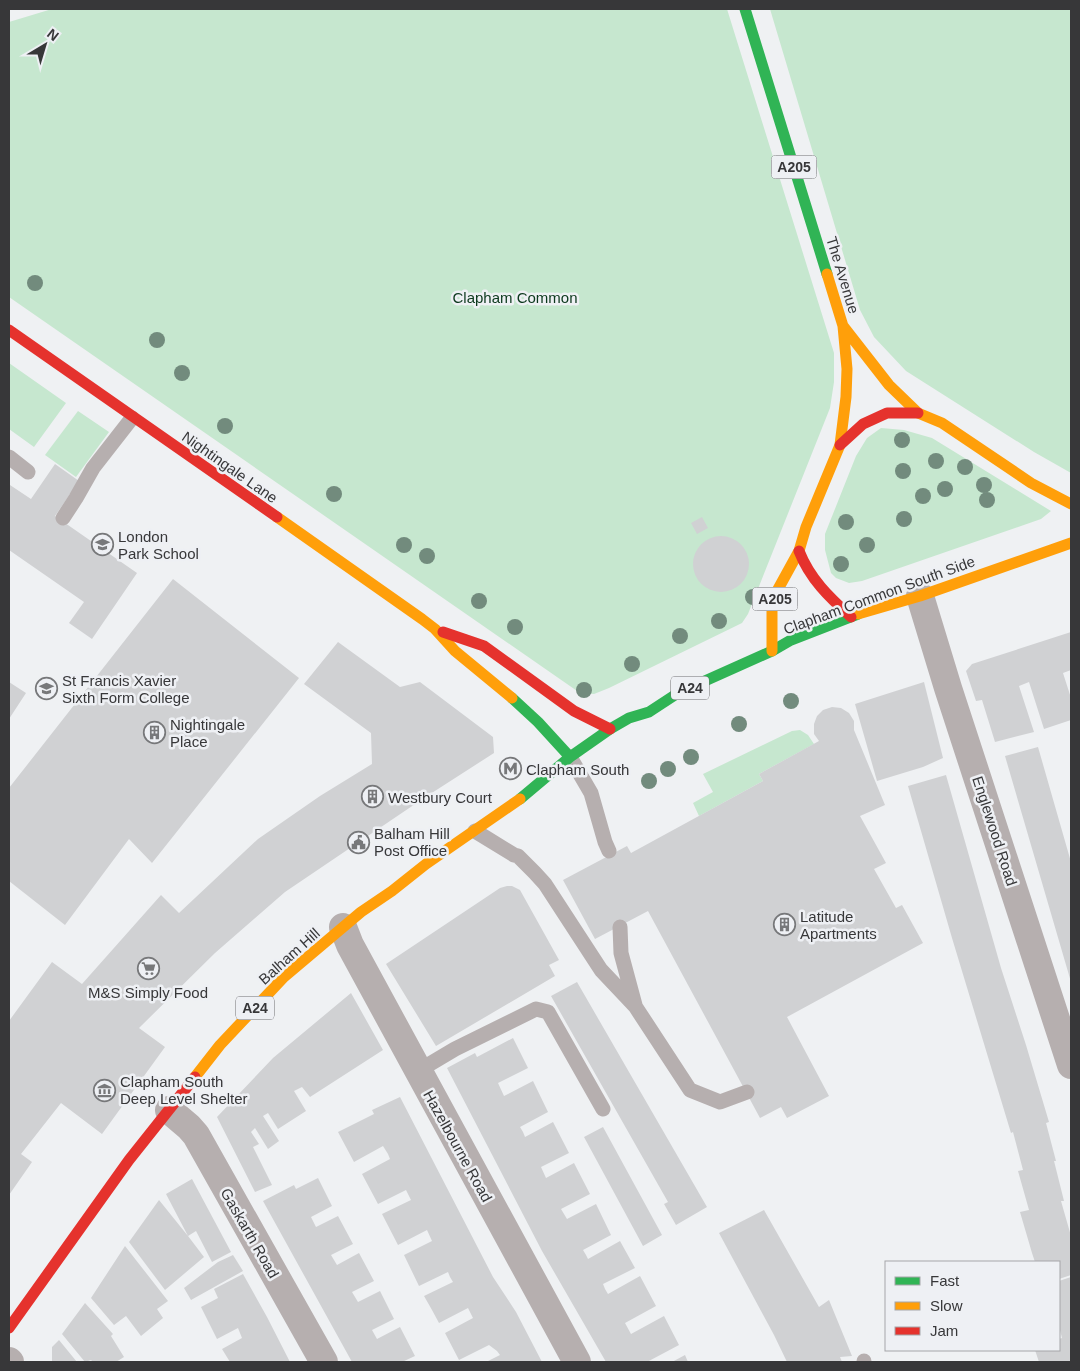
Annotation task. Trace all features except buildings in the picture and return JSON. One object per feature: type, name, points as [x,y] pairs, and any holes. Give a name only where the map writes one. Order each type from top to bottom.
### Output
[{"type":"main road","name":"The Avenue","points":[[745,9],[843,326],[889,385],[918,413],[942,423],[1031,483],[1071,504]]},
{"type":"main road","name":"A205","points":[[772,651],[772,609],[777,591],[799,551],[806,526],[840,445],[846,397],[847,369],[843,326]]},
{"type":"main road","name":"Nightingale Lane","points":[[9,330],[132,418],[414,613],[538,722],[570,757]]},
{"type":"main road","name":"A205","points":[[840,445],[863,424],[887,413],[918,413]]},
{"type":"main road","name":"Clapham Common South Side","points":[[570,757],[629,718],[649,712],[678,693],[772,651],[791,640],[851,617],[920,596],[1071,542]]},
{"type":"main road","name":"A205","points":[[799,551],[803,563],[823,591],[851,617]]},
{"type":"main road","name":"Nightingale Lane","points":[[434,629],[484,646],[574,711],[610,729]]},
{"type":"main road","name":"Balham Hill","points":[[9,1328],[129,1160],[168,1110],[220,1045],[284,977],[361,912],[392,891],[426,864],[530,792],[570,757]]},
{"type":"street","name":"Englewood Road","points":[[920,596],[951,698],[1071,1065]]},
{"type":"street","name":"Hazelbourne Road","points":[[343,928],[418,1071],[577,1362]]},
{"type":"street","name":"Gaskarth Road","points":[[168,1110],[190,1127],[196,1135],[324,1362]]},
{"type":"lane","points":[[63,518],[93,468],[132,418]]},
{"type":"lane","points":[[9,458],[28,472]]},
{"type":"lane","points":[[570,757],[592,794],[609,851]]},
{"type":"lane","points":[[475,831],[518,856],[536,872],[602,970],[635,1006],[690,1090],[720,1102],[747,1092]]},
{"type":"lane","points":[[620,927],[621,953],[635,1006]]},
{"type":"lane","points":[[418,1071],[454,1048],[536,1009],[548,1012],[603,1108]]},
{"type":"green space","name":"Clapham Common","points":[[52,9],[727,9],[834,353],[834,382],[830,408],[748,614],[742,623],[609,688],[594,694],[580,693],[9,297],[9,22]]},
{"type":"green space","points":[[770,9],[1071,9],[1071,473],[1034,452],[906,371],[874,337],[860,310]]},
{"type":"green space","points":[[9,363],[66,403],[34,447],[9,429]]},
{"type":"green space","points":[[78,411],[109,432],[76,477],[45,455]]},
{"type":"green space","points":[[881,428],[904,430],[932,438],[1051,511],[1041,519],[862,581],[849,583],[836,578],[831,573],[825,550],[825,534],[856,456],[867,438]]},
{"type":"green space","points":[[800,730],[808,735],[814,744],[759,774],[763,781],[699,816],[693,803],[713,792],[703,774],[792,731]]},
{"type":"traffic: fast","points":[[745,9],[827,274]]},
{"type":"traffic: fast","points":[[520,799],[570,757],[629,718],[649,712],[678,693],[772,651],[791,640],[858,614]]},
{"type":"traffic: fast","points":[[512,698],[538,722],[570,757]]},
{"type":"traffic: slow","points":[[827,274],[843,326],[889,385],[918,413],[942,423],[1031,483],[1071,504]]},
{"type":"traffic: slow","points":[[772,651],[772,609],[777,591],[799,551],[806,527],[840,445],[846,397],[847,369],[843,326]]},
{"type":"traffic: slow","points":[[277,517],[435,629],[455,651],[512,698]]},
{"type":"traffic: slow","points":[[858,614],[920,596],[1071,543]]},
{"type":"traffic: slow","points":[[195,1077],[220,1045],[284,977],[361,912],[520,799]]},
{"type":"traffic: jam","points":[[9,330],[277,517]]},
{"type":"traffic: jam","points":[[840,445],[863,424],[887,413],[918,413]]},
{"type":"traffic: jam","points":[[799,551],[814,579],[851,617]]},
{"type":"traffic: jam","points":[[443,632],[484,646],[574,711],[610,729]]},
{"type":"traffic: jam","points":[[9,1328],[129,1160],[195,1077]]},
{"type":"place","name":"London Park School","points":[[102,545]]},
{"type":"place","name":"St Francis Xavier Sixth Form College","points":[[46,689]]},
{"type":"place","name":"Nightingale Place","points":[[154,733]]},
{"type":"place","name":"Clapham South","points":[[510,769]]},
{"type":"place","name":"Westbury Court","points":[[372,797]]},
{"type":"place","name":"Balham Hill Post Office","points":[[358,842]]},
{"type":"place","name":"Latitude Apartments","points":[[784,925]]},
{"type":"place","name":"M&S Simply Food","points":[[148,969]]},
{"type":"place","name":"Clapham South Deep Level Shelter","points":[[104,1090]]}]
